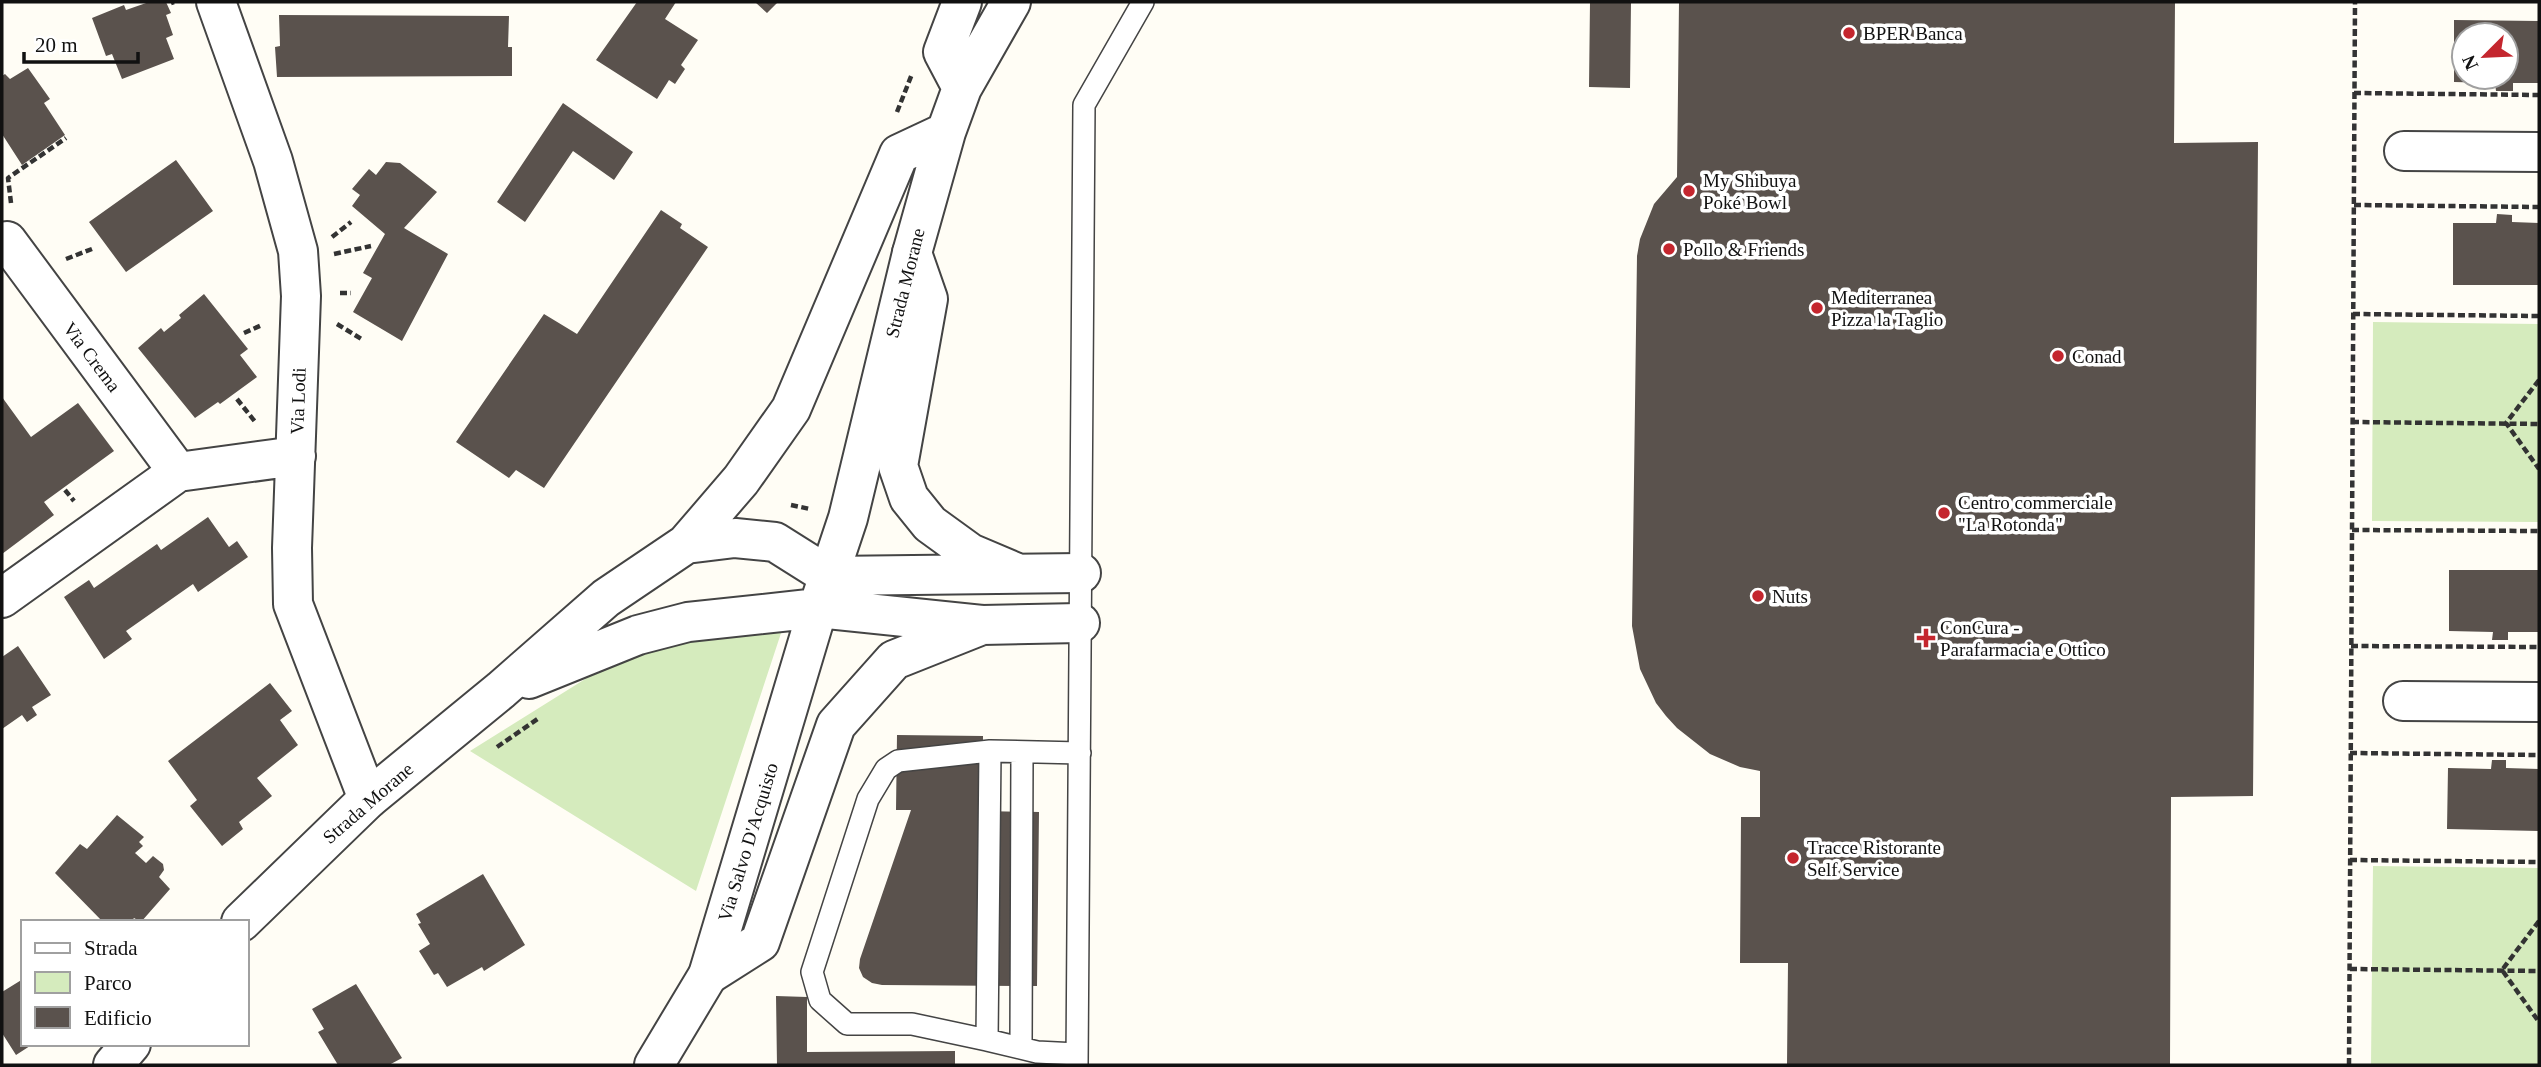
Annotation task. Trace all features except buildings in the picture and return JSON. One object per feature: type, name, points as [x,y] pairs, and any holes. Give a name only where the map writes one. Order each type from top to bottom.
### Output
[{"type":"street","name":"Via Lodi","points":[[216,2],[273,161],[299,251],[301,296],[292,548],[293,604],[368,799]]},
{"type":"street","points":[[962,2],[943,52],[962,88]]},
{"type":"street","name":"Strada Morane","points":[[824,592],[848,518],[912,253],[946,132],[962,88],[1011,2]]},
{"type":"street","points":[[686,544],[741,480],[791,409],[899,154],[946,132]]},
{"type":"street","points":[[2404,151],[2539,152]]},
{"type":"street","name":"Via Crema","points":[[10,228],[178,472]]},
{"type":"street","points":[[912,253],[928,299],[898,466],[909,498],[930,524],[970,553],[1017,573]]},
{"type":"street","points":[[2,598],[178,472],[296,456]]},
{"type":"street","name":"Strada Morane","points":[[243,920],[368,799],[501,690],[606,598],[686,544],[735,538],[775,542],[824,592]]},
{"type":"street","points":[[824,592],[1017,573],[1081,573]]},
{"type":"street","points":[[824,592],[982,625],[1080,623]]},
{"type":"street","name":"Strada Morane","points":[[501,690],[638,635],[824,592]]},
{"type":"street","name":"Via Salvo D'Acquisto","points":[[654,1065],[708,975],[824,592]]},
{"type":"street","points":[[708,975],[760,942],[836,725],[894,660],[982,625]]},
{"type":"street","points":[[2403,701],[2539,702]]},
{"type":"street","points":[[113,1065],[129,1046]]},
{"type":"lane","points":[[1080,753],[990,751],[898,761],[886,769],[868,799],[812,972],[820,1000],[846,1024],[912,1024],[1077,1059],[1080,753],[1084,105],[1143,2]]},
{"type":"lane","points":[[988,1040],[990,751]]},
{"type":"lane","points":[[1021,1047],[1022,752]]},
{"type":"path","points":[[2349,1065],[2355,2]]},
{"type":"path","points":[[896,115],[916,64]]},
{"type":"path","points":[[2354,93],[2539,95]]},
{"type":"path","points":[[10,228],[8,178],[66,138]]},
{"type":"path","points":[[2354,205],[2539,206]]},
{"type":"path","points":[[326,256],[371,246]]},
{"type":"path","points":[[54,264],[92,249]]},
{"type":"path","points":[[2353,314],[2539,316]]},
{"type":"path","points":[[332,328],[331,319],[363,340]]},
{"type":"path","points":[[2506,423],[2539,380]]},
{"type":"path","points":[[237,399],[259,426]]},
{"type":"path","points":[[253,432],[265,421]]},
{"type":"path","points":[[2352,422],[2539,424]]},
{"type":"path","points":[[2506,423],[2539,468]]},
{"type":"path","points":[[2352,530],[2539,531]]},
{"type":"path","points":[[2351,646],[2539,648]]},
{"type":"path","points":[[492,750],[544,715]]},
{"type":"path","points":[[2350,753],[2539,755]]},
{"type":"path","points":[[2350,860],[2539,862]]},
{"type":"path","points":[[2502,970],[2539,921]]},
{"type":"path","points":[[2350,969],[2539,971]]},
{"type":"path","points":[[2502,970],[2539,1022]]},
{"type":"green space","points":[[2373,322],[2539,324],[2539,522],[2372,521]]},
{"type":"green space","points":[[785,621],[696,891],[470,751],[646,641]]},
{"type":"green space","points":[[2373,866],[2539,868],[2539,1065],[2371,1065]]},
{"type":"place","name":"BPER Banca","points":[[1849,33]]},
{"type":"place","name":"My Shibuya Poké Bowl","points":[[1689,191]]},
{"type":"place","name":"Pollo & Friends","points":[[1669,249]]},
{"type":"place","name":"Mediterranea Pizza la Taglio","points":[[1817,308]]},
{"type":"place","name":"Conad","points":[[2058,356]]},
{"type":"place","name":"Centro commerciale \"La Rotonda\"","points":[[1944,513]]},
{"type":"place","name":"Nuts","points":[[1758,596]]},
{"type":"place","name":"ConCura - Parafarmacia e Ottico","points":[[1926,638]]},
{"type":"place","name":"Tracce Ristorante Self Service","points":[[1793,858]]}]
